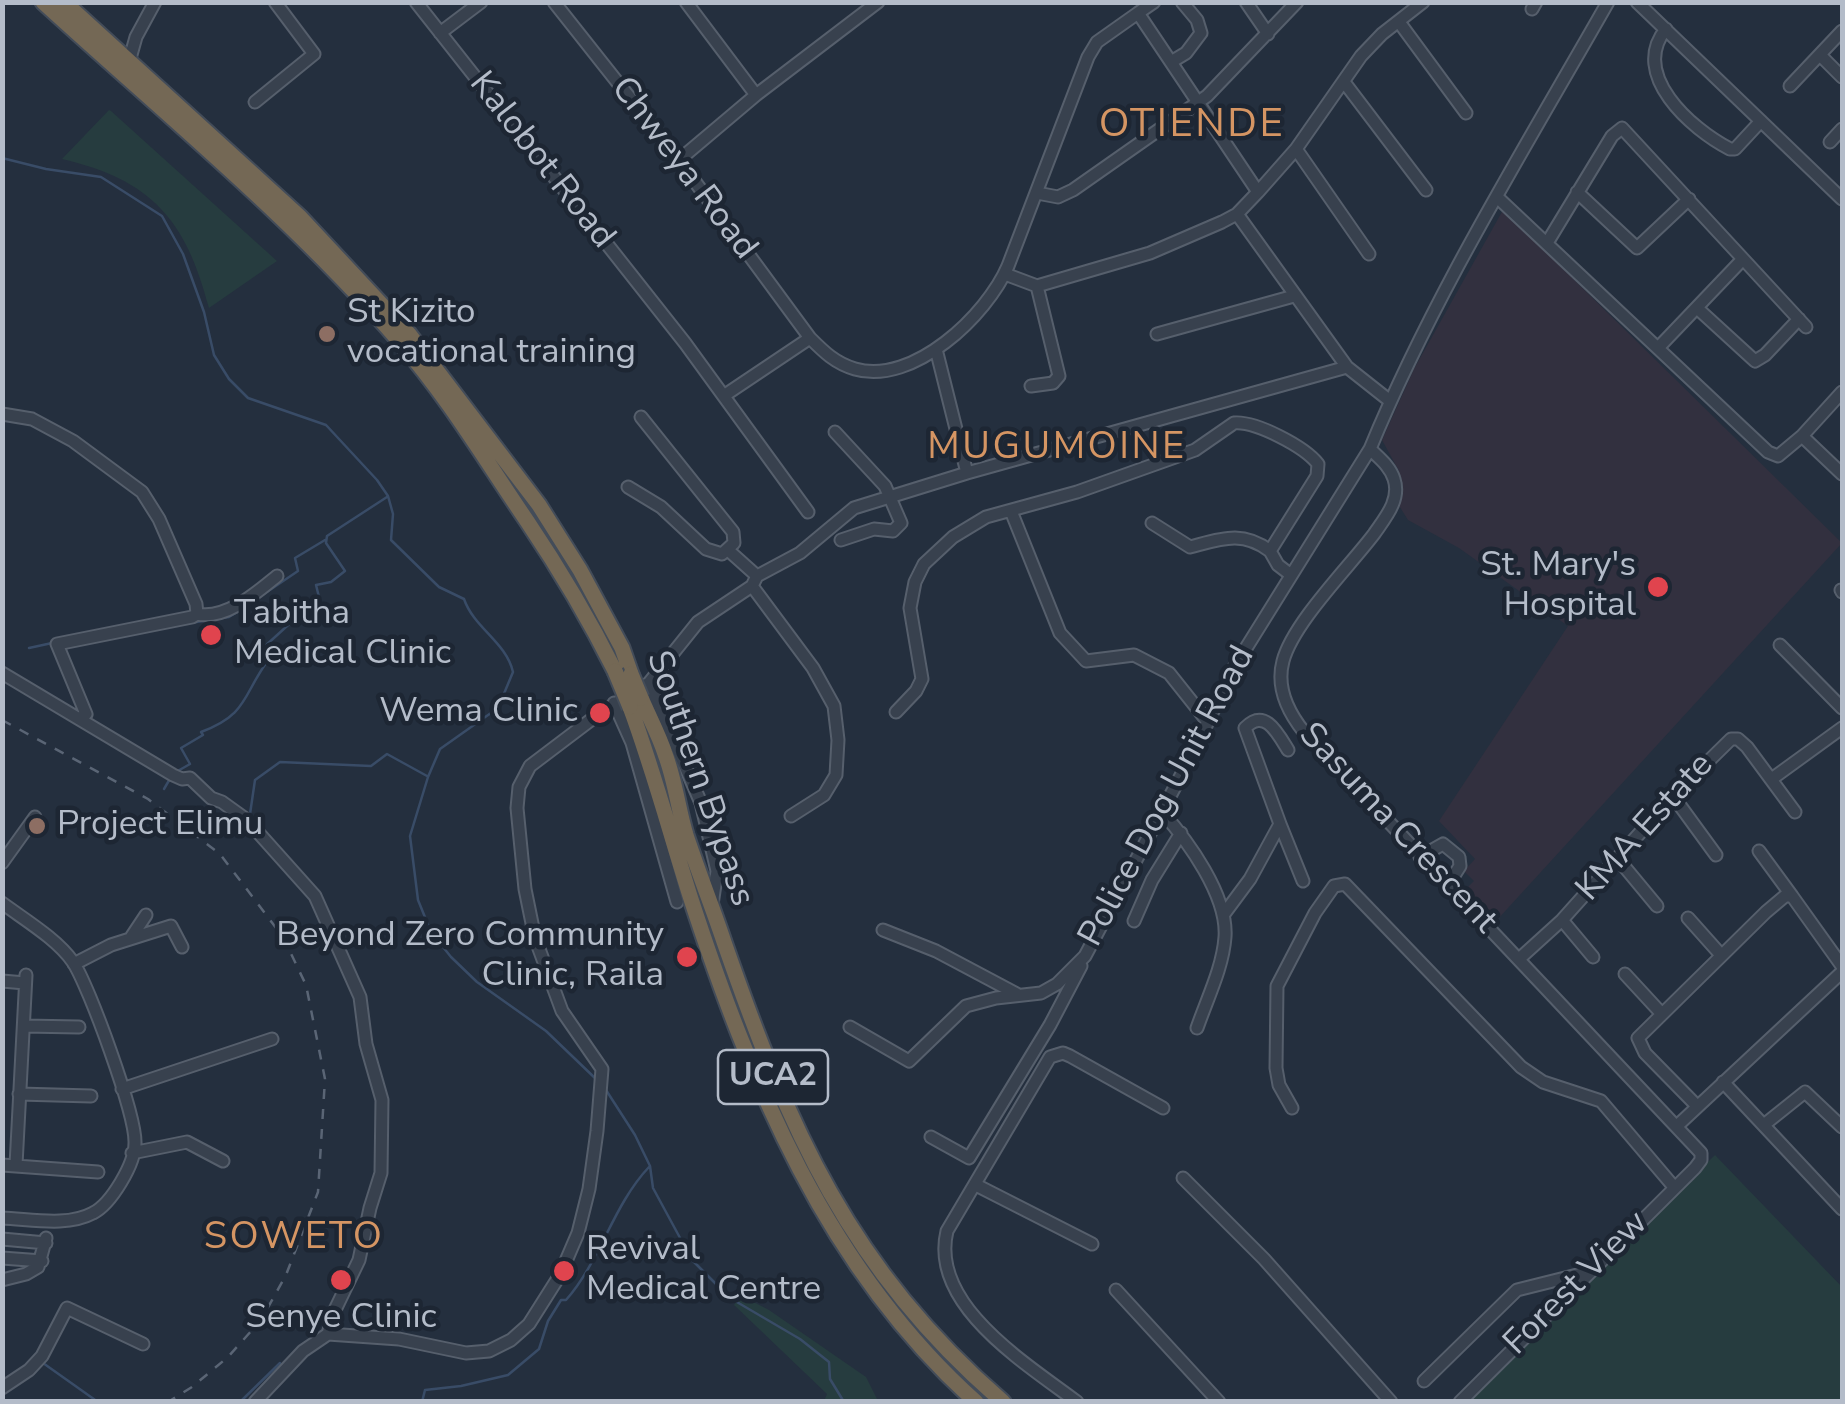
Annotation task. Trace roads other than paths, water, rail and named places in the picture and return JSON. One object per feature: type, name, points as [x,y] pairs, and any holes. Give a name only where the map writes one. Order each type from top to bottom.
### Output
[{"type":"highway","name":"Southern Bypass","points":[[43,2],[238,180],[403,345],[488,460],[623,672]]},
{"type":"highway","name":"Southern Bypass","points":[[64,2],[300,217],[409,334],[548,519],[607,620],[628,703],[716,971],[793,1161],[838,1240],[892,1315],[976,1402]]},
{"type":"highway","name":"Southern Bypass","points":[[628,703],[666,755],[686,833],[784,1104],[823,1184],[906,1306],[1004,1402]]},
{"type":"street","points":[[129,62],[136,37],[155,2]]},
{"type":"street","points":[[256,102],[314,54],[275,2]]},
{"type":"street","name":"Kalobot Road","points":[[416,2],[725,396],[808,512]]},
{"type":"street","points":[[440,32],[481,2]]},
{"type":"street","name":"Chweya Road","points":[[554,2],[679,160],[810,338],[830,358],[858,370],[886,370],[936,349],[969,323],[1004,274],[1088,57],[1097,42],[1154,2]]},
{"type":"street","points":[[686,2],[756,94]]},
{"type":"street","points":[[679,160],[756,94],[878,2]]},
{"type":"street","points":[[1170,62],[1186,53],[1201,33],[1197,20],[1182,2]]},
{"type":"street","points":[[1246,2],[1268,34]]},
{"type":"street","points":[[1037,193],[1058,196],[1073,190],[1198,102],[1297,2]]},
{"type":"street","points":[[1004,274],[1037,286],[1176,244],[1237,214],[1296,149],[1361,56],[1423,2]]},
{"type":"street","points":[[1370,449],[1390,401],[1498,197],[1608,2]]},
{"type":"street","points":[[1637,2],[1842,199]]},
{"type":"street","points":[[1138,13],[1258,192]]},
{"type":"street","points":[[1399,22],[1466,113]]},
{"type":"street","points":[[1666,29],[1654,46],[1653,60],[1676,108],[1730,149],[1735,149],[1761,121]]},
{"type":"street","points":[[1790,86],[1842,31]]},
{"type":"street","points":[[1820,55],[1842,77]]},
{"type":"street","points":[[1344,82],[1426,190]]},
{"type":"street","points":[[1548,242],[1616,131],[1622,128],[1803,323],[1755,361],[1697,308]]},
{"type":"street","points":[[1830,142],[1842,129]]},
{"type":"street","points":[[1296,149],[1369,254]]},
{"type":"street","points":[[1577,192],[1637,248],[1689,198]]},
{"type":"street","points":[[1498,197],[1773,456],[1784,453],[1842,392]]},
{"type":"street","points":[[1237,214],[1347,367],[1390,401]]},
{"type":"street","points":[[1658,348],[1743,259]]},
{"type":"street","points":[[1031,386],[1053,384],[1059,376],[1037,286]]},
{"type":"street","points":[[1158,334],[1294,296]]},
{"type":"street","points":[[725,396],[810,338]]},
{"type":"street","points":[[936,349],[967,473]]},
{"type":"street","points":[[328,1334],[399,1339],[476,1353],[500,1346],[519,1333],[550,1293],[578,1233],[589,1189],[602,1069],[562,1011],[535,938],[525,888],[517,797],[523,774],[530,766],[628,703],[698,622],[792,558],[854,508],[1347,367]]},
{"type":"street","points":[[2,414],[32,418],[73,441],[142,492],[159,519],[197,614]]},
{"type":"street","points":[[628,487],[661,507],[717,555],[728,550],[735,538],[641,417]]},
{"type":"street","points":[[896,712],[922,679],[910,608],[914,582],[924,564],[970,525],[986,517],[1094,486],[1195,450],[1234,423],[1243,422],[1310,455],[1318,464],[1317,476],[1270,551]]},
{"type":"street","points":[[835,432],[878,477],[901,518],[897,530],[864,531],[841,540]]},
{"type":"street","points":[[1802,436],[1842,474]]},
{"type":"street","name":"Police Dog Unit Road","points":[[850,1027],[908,1062],[966,1006],[1048,990],[1085,956],[1233,669],[1370,449]]},
{"type":"street","name":"Sasuma Crescent","points":[[1370,449],[1388,466],[1395,481],[1395,499],[1288,648],[1281,682],[1294,719],[1420,857],[1678,1125],[1701,1154],[1695,1168]]},
{"type":"street","points":[[1010,511],[1060,632],[1086,661],[1134,655],[1168,672],[1208,722]]},
{"type":"street","points":[[1152,523],[1184,545],[1195,546],[1230,536],[1258,542],[1291,575]]},
{"type":"street","points":[[728,550],[754,581],[834,706],[838,766],[833,783],[824,796],[791,816]]},
{"type":"street","points":[[79,720],[86,714],[57,644],[223,612],[278,576]]},
{"type":"street","points":[[1780,645],[1842,708]]},
{"type":"street","points":[[2,674],[56,702],[79,720],[182,780],[190,778],[211,798],[247,820],[315,896],[360,997],[366,1044],[382,1100],[381,1173],[359,1260],[328,1334],[303,1351],[255,1402]]},
{"type":"street","points":[[649,683],[701,803],[717,871],[712,905]]},
{"type":"street","points":[[628,703],[632,743],[678,902]]},
{"type":"street","points":[[1288,750],[1263,719],[1254,720],[1245,728],[1303,881]]},
{"type":"street","name":"KMA Estate","points":[[1773,778],[1842,728]]},
{"type":"street","name":"KMA Estate","points":[[1519,959],[1562,920],[1673,796],[1731,739],[1738,739],[1747,747],[1795,812]]},
{"type":"street","points":[[1673,796],[1716,855]]},
{"type":"street","points":[[1162,812],[1181,833],[1224,914],[1223,950],[1197,1028]]},
{"type":"street","points":[[2,864],[35,817]]},
{"type":"street","points":[[1224,914],[1250,879],[1280,824]]},
{"type":"street","points":[[1134,920],[1152,880],[1181,833]]},
{"type":"street","points":[[1420,857],[1443,844],[1459,857],[1460,866],[1448,885]]},
{"type":"street","points":[[1678,1125],[1842,969],[1758,851]]},
{"type":"street","points":[[1618,859],[1657,906]]},
{"type":"street","points":[[1292,1108],[1279,1085],[1276,1068],[1277,986],[1315,913],[1334,886],[1345,884],[1520,1067],[1533,1078],[1601,1101],[1674,1188]]},
{"type":"street","points":[[1697,1106],[1638,1042],[1640,1033],[1780,899],[1792,896]]},
{"type":"street","points":[[2,903],[74,964],[122,1089],[135,1143],[114,1194],[91,1215],[78,1219],[2,1218]]},
{"type":"street","points":[[130,938],[146,915]]},
{"type":"street","points":[[1688,918],[1721,955]]},
{"type":"street","points":[[1562,920],[1592,957]]},
{"type":"street","points":[[74,964],[130,938],[171,926],[182,947]]},
{"type":"street","points":[[883,930],[936,951],[1021,996]]},
{"type":"street","points":[[931,1137],[969,1158],[1050,1024],[1085,956]]},
{"type":"street","points":[[1625,974],[1661,1014]]},
{"type":"street","points":[[2,981],[26,979],[19,1094],[9,1165],[98,1172]]},
{"type":"street","points":[[24,1026],[79,1027]]},
{"type":"street","points":[[122,1089],[272,1038]]},
{"type":"street","points":[[1077,1402],[982,1326],[952,1284],[942,1248],[946,1231],[1045,1063],[1055,1054],[1070,1056],[1164,1108]]},
{"type":"street","points":[[1723,1082],[1842,1208]]},
{"type":"street","points":[[1764,1124],[1805,1092],[1842,1127]]},
{"type":"street","points":[[19,1094],[91,1096]]},
{"type":"street","points":[[132,1153],[187,1142],[224,1161]]},
{"type":"street","name":"Forest View","points":[[1460,1402],[1695,1168]]},
{"type":"street","points":[[1182,1178],[1264,1260],[1392,1402]]},
{"type":"street","points":[[976,1184],[1092,1244]]},
{"type":"street","points":[[2,1239],[46,1241],[42,1261],[26,1274],[2,1280]]},
{"type":"street","points":[[2,1258],[42,1261]]},
{"type":"street","points":[[1424,1382],[1517,1290],[1588,1272]]},
{"type":"street","points":[[1116,1290],[1219,1402]]},
{"type":"street","points":[[2,1388],[30,1370],[42,1356],[68,1308],[143,1344]]},
{"type":"waterway","points":[[2,158],[101,177],[162,216],[183,254],[204,312],[214,355],[229,379],[248,398],[326,425],[388,496],[393,514],[391,540],[439,587],[464,599],[504,652],[513,672],[498,708],[440,749],[428,777],[410,836],[418,900],[431,932],[451,957],[477,982],[546,1031],[597,1080]]},
{"type":"waterway","points":[[176,772],[190,764],[181,748],[228,718],[243,702],[269,659],[264,647],[319,597],[316,585],[331,582],[345,571],[326,543],[327,536],[387,497]]},
{"type":"waterway","points":[[258,598],[298,571],[295,558],[325,540]]},
{"type":"waterway","points":[[190,623],[229,617],[239,611]]},
{"type":"waterway","points":[[29,648],[52,643]]},
{"type":"waterway","points":[[250,814],[255,780],[280,762],[371,766],[387,754],[427,776]]},
{"type":"waterway","points":[[164,789],[171,777]]},
{"type":"waterway","points":[[606,1090],[635,1135],[650,1166],[653,1188],[692,1260],[730,1298],[800,1339],[829,1362],[830,1379],[844,1402]]},
{"type":"waterway","points":[[422,1402],[425,1390],[508,1375],[539,1349],[548,1321],[589,1268],[626,1198],[649,1167]]},
{"type":"waterway","points":[[43,1363],[98,1402]]},
{"type":"waterway","points":[[240,1402],[280,1363]]},
{"type":"railway","points":[[2,720],[148,799],[220,854],[283,937],[306,985],[325,1079],[318,1192],[286,1275],[261,1320],[228,1357],[168,1402]]},
{"type":"place","name":"St Kizito vocational training","points":[[327,334]]},
{"type":"place","name":"St. Mary's Hospital","points":[[1658,587]]},
{"type":"place","name":"Tabitha Medical Clinic","points":[[211,635]]},
{"type":"place","name":"Wema Clinic","points":[[600,713]]},
{"type":"place","name":"Project Elimu","points":[[37,826]]},
{"type":"place","name":"Beyond Zero Community Clinic, Raila","points":[[687,957]]},
{"type":"place","name":"Revival Medical Centre","points":[[564,1271]]},
{"type":"place","name":"Senye Clinic","points":[[341,1280]]},
{"type":"district","name":"OTIENDE","points":[[1192,126]]},
{"type":"district","name":"MUGUMOINE","points":[[1057,449]]},
{"type":"district","name":"SOWETO","points":[[294,1239]]}]
